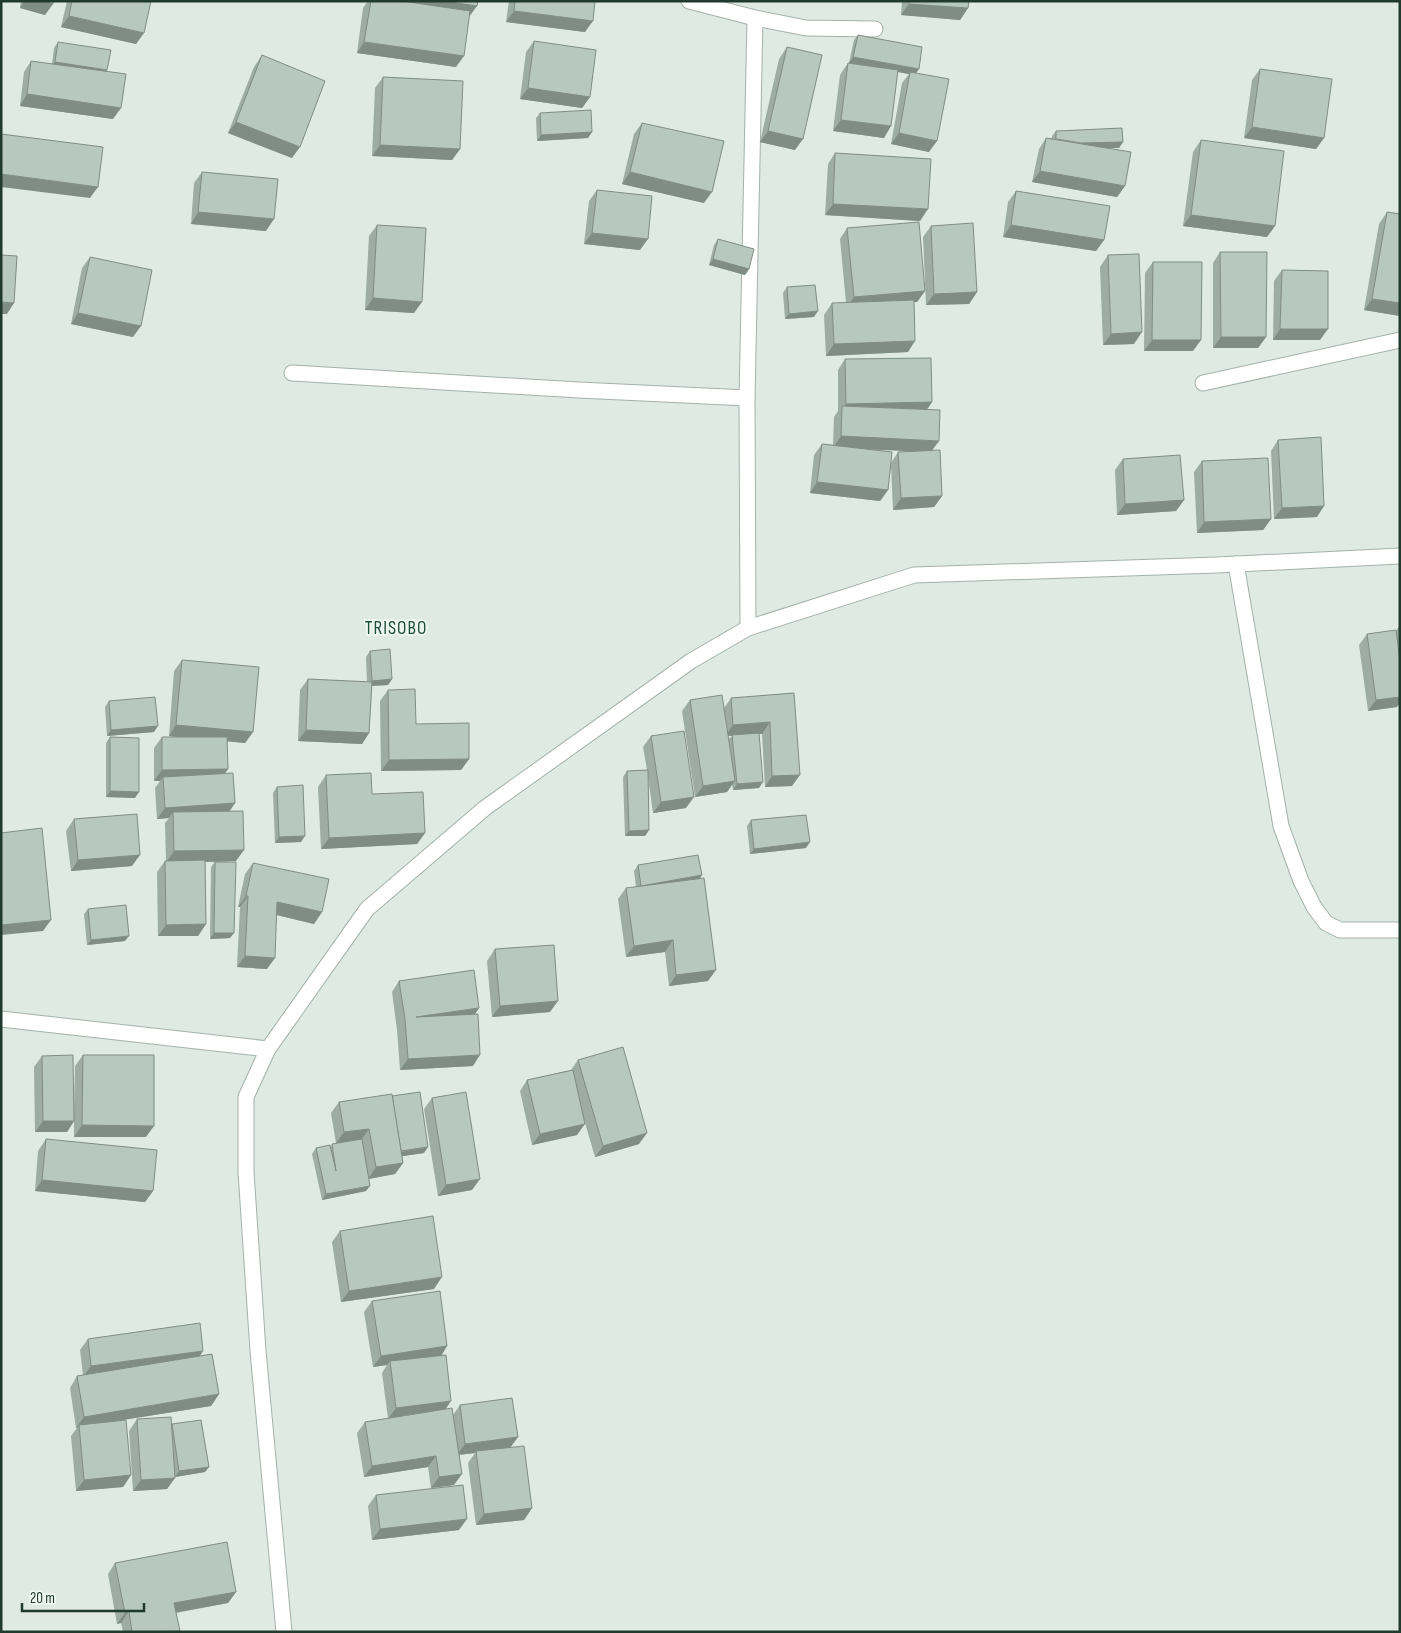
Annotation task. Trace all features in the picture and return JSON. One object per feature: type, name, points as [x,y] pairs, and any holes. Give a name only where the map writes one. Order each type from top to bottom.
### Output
[{"type":"street","points":[[689,1],[806,28],[875,29]]},
{"type":"street","points":[[748,628],[747,398],[756,18]]},
{"type":"street","points":[[1203,383],[1400,340]]},
{"type":"street","points":[[292,373],[747,398]]},
{"type":"street","points":[[284,1632],[258,1351],[246,1172],[246,1097],[268,1049],[366,909],[485,808],[691,661],[748,628],[914,575],[1236,564],[1400,556]]},
{"type":"street","points":[[1236,564],[1281,826],[1301,881],[1314,907],[1326,923],[1340,930],[1400,930]]},
{"type":"street","points":[[1,1019],[268,1049]]},
{"type":"building","points":[[72,1],[151,1],[144,33],[69,16]]},
{"type":"building","points":[[371,1],[402,1],[470,11],[464,56],[364,42]]},
{"type":"building","points":[[443,1],[478,1],[477,6]]},
{"type":"building","points":[[515,1],[595,1],[593,21],[514,11]]},
{"type":"building","points":[[909,1],[969,1],[968,8],[909,4]]},
{"type":"building","points":[[858,35],[922,47],[919,69],[853,57]]},
{"type":"building","points":[[534,41],[596,50],[590,97],[528,88]]},
{"type":"building","points":[[58,42],[111,50],[107,70],[55,62]]},
{"type":"building","points":[[787,47],[822,55],[803,139],[768,131]]},
{"type":"building","points":[[262,55],[325,81],[300,147],[236,122]]},
{"type":"building","points":[[31,61],[126,74],[121,108],[27,94]]},
{"type":"building","points":[[848,63],[898,70],[891,126],[841,120]]},
{"type":"building","points":[[1260,69],[1332,79],[1324,138],[1252,127]]},
{"type":"building","points":[[910,72],[949,79],[937,141],[899,133]]},
{"type":"building","points":[[383,77],[463,81],[460,149],[380,145]]},
{"type":"building","points":[[591,110],[592,132],[541,135],[540,113]]},
{"type":"building","points":[[642,123],[724,141],[712,192],[630,172]]},
{"type":"building","points":[[1122,128],[1123,142],[1081,143],[1056,139],[1056,131]]},
{"type":"building","points":[[1,134],[103,147],[98,187],[1,174]]},
{"type":"building","points":[[1046,138],[1131,152],[1125,186],[1040,171]]},
{"type":"building","points":[[1201,140],[1284,151],[1275,226],[1191,215]]},
{"type":"building","points":[[835,153],[931,159],[928,209],[833,204]]},
{"type":"building","points":[[202,172],[278,179],[274,219],[198,212]]},
{"type":"building","points":[[597,190],[652,196],[648,239],[592,233]]},
{"type":"building","points":[[1016,191],[1110,206],[1104,240],[1011,225]]},
{"type":"building","points":[[1387,212],[1400,214],[1400,303],[1372,299]]},
{"type":"building","points":[[919,222],[925,291],[854,297],[847,228]]},
{"type":"building","points":[[973,223],[977,292],[934,294],[931,226]]},
{"type":"building","points":[[377,225],[426,228],[422,302],[373,298]]},
{"type":"building","points":[[718,239],[754,249],[749,269],[713,259]]},
{"type":"building","points":[[1220,252],[1267,252],[1266,337],[1221,337]]},
{"type":"building","points":[[1139,254],[1142,332],[1111,334],[1108,255]]},
{"type":"building","points":[[1,255],[17,256],[14,303],[1,302]]},
{"type":"building","points":[[90,257],[152,270],[141,326],[78,313]]},
{"type":"building","points":[[1153,262],[1202,262],[1201,340],[1152,340]]},
{"type":"building","points":[[1282,270],[1328,271],[1328,329],[1280,329]]},
{"type":"building","points":[[815,285],[818,311],[789,314],[787,287]]},
{"type":"building","points":[[914,300],[915,341],[834,344],[832,303]]},
{"type":"building","points":[[931,358],[932,402],[846,404],[845,359]]},
{"type":"building","points":[[842,406],[940,410],[939,441],[841,436]]},
{"type":"building","points":[[1321,437],[1324,506],[1282,508],[1278,440]]},
{"type":"building","points":[[822,444],[892,452],[888,490],[817,482]]},
{"type":"building","points":[[940,450],[942,496],[901,498],[898,452]]},
{"type":"building","points":[[1180,455],[1184,500],[1125,504],[1123,459]]},
{"type":"building","points":[[1268,458],[1271,519],[1204,522],[1202,461]]},
{"type":"building","points":[[1396,630],[1400,661],[1400,697],[1376,700],[1367,634]]},
{"type":"building","points":[[390,649],[392,679],[372,681],[370,651]]},
{"type":"building","points":[[182,660],[259,667],[253,732],[176,725]]},
{"type":"building","points":[[308,679],[372,682],[369,733],[306,730]]},
{"type":"building","points":[[415,689],[416,724],[469,723],[469,759],[389,760],[388,690]]},
{"type":"building","points":[[794,693],[800,775],[772,776],[770,722],[733,725],[731,698]]},
{"type":"building","points":[[722,695],[735,781],[703,786],[690,700]]},
{"type":"building","points":[[155,697],[158,726],[111,730],[109,701]]},
{"type":"building","points":[[684,731],[694,797],[661,802],[651,736]]},
{"type":"building","points":[[759,733],[763,782],[737,784],[732,735]]},
{"type":"building","points":[[110,737],[139,738],[139,792],[110,791]]},
{"type":"building","points":[[162,737],[227,737],[228,769],[162,770]]},
{"type":"building","points":[[648,770],[649,830],[629,831],[627,771]]},
{"type":"building","points":[[233,773],[235,803],[165,808],[163,777]]},
{"type":"building","points":[[371,773],[372,794],[423,792],[425,833],[329,838],[326,775]]},
{"type":"building","points":[[303,785],[305,836],[279,837],[277,787]]},
{"type":"building","points":[[243,811],[244,850],[174,851],[173,812]]},
{"type":"building","points":[[137,814],[140,855],[78,860],[74,819]]},
{"type":"building","points":[[806,815],[810,842],[754,849],[751,820]]},
{"type":"building","points":[[42,828],[51,920],[1,925],[1,833]]},
{"type":"building","points":[[698,855],[702,875],[641,886],[638,865]]},
{"type":"building","points":[[205,860],[206,924],[166,925],[165,861]]},
{"type":"building","points":[[215,862],[236,862],[234,933],[214,933]]},
{"type":"building","points":[[253,863],[329,879],[322,912],[277,902],[275,958],[245,956],[248,896],[246,896]]},
{"type":"building","points":[[704,878],[716,970],[676,975],[673,940],[634,946],[626,888]]},
{"type":"building","points":[[126,905],[129,936],[91,940],[88,909]]},
{"type":"building","points":[[554,945],[558,1001],[500,1006],[495,949]]},
{"type":"building","points":[[474,970],[479,1008],[416,1017],[478,1014],[480,1055],[408,1059],[405,1019],[399,981]]},
{"type":"building","points":[[623,1047],[647,1133],[603,1146],[578,1060]]},
{"type":"building","points":[[73,1055],[74,1121],[43,1121],[42,1056]]},
{"type":"building","points":[[83,1055],[154,1055],[154,1126],[82,1125]]},
{"type":"building","points":[[573,1070],[585,1124],[540,1134],[527,1080]]},
{"type":"building","points":[[420,1092],[428,1147],[401,1151],[392,1096]]},
{"type":"building","points":[[466,1092],[480,1179],[446,1185],[432,1098]]},
{"type":"building","points":[[392,1094],[403,1163],[376,1167],[369,1129],[344,1132],[339,1102]]},
{"type":"building","points":[[46,1139],[157,1150],[153,1191],[42,1180]]},
{"type":"building","points":[[362,1139],[370,1186],[326,1194],[316,1148],[330,1145],[336,1171],[332,1144]]},
{"type":"building","points":[[433,1216],[442,1277],[349,1291],[340,1231]]},
{"type":"building","points":[[440,1291],[447,1346],[381,1356],[372,1301]]},
{"type":"building","points":[[200,1323],[203,1351],[91,1366],[88,1339]]},
{"type":"building","points":[[212,1354],[219,1394],[84,1417],[77,1376]]},
{"type":"building","points":[[446,1355],[451,1401],[396,1408],[390,1361]]},
{"type":"building","points":[[512,1398],[518,1437],[465,1444],[460,1405]]},
{"type":"building","points":[[452,1408],[462,1474],[439,1477],[436,1456],[372,1466],[365,1422]]},
{"type":"building","points":[[171,1417],[175,1478],[141,1480],[137,1419]]},
{"type":"building","points":[[126,1420],[131,1475],[84,1480],[79,1425]]},
{"type":"building","points":[[201,1420],[209,1467],[179,1471],[172,1424]]},
{"type":"building","points":[[524,1446],[532,1508],[484,1514],[476,1451]]},
{"type":"building","points":[[463,1485],[467,1519],[380,1529],[376,1495]]},
{"type":"building","points":[[227,1542],[236,1592],[174,1603],[180,1631],[132,1632],[129,1611],[125,1613],[115,1563]]},
{"type":"district","name":"TRISOBO","points":[[396,628]]}]
